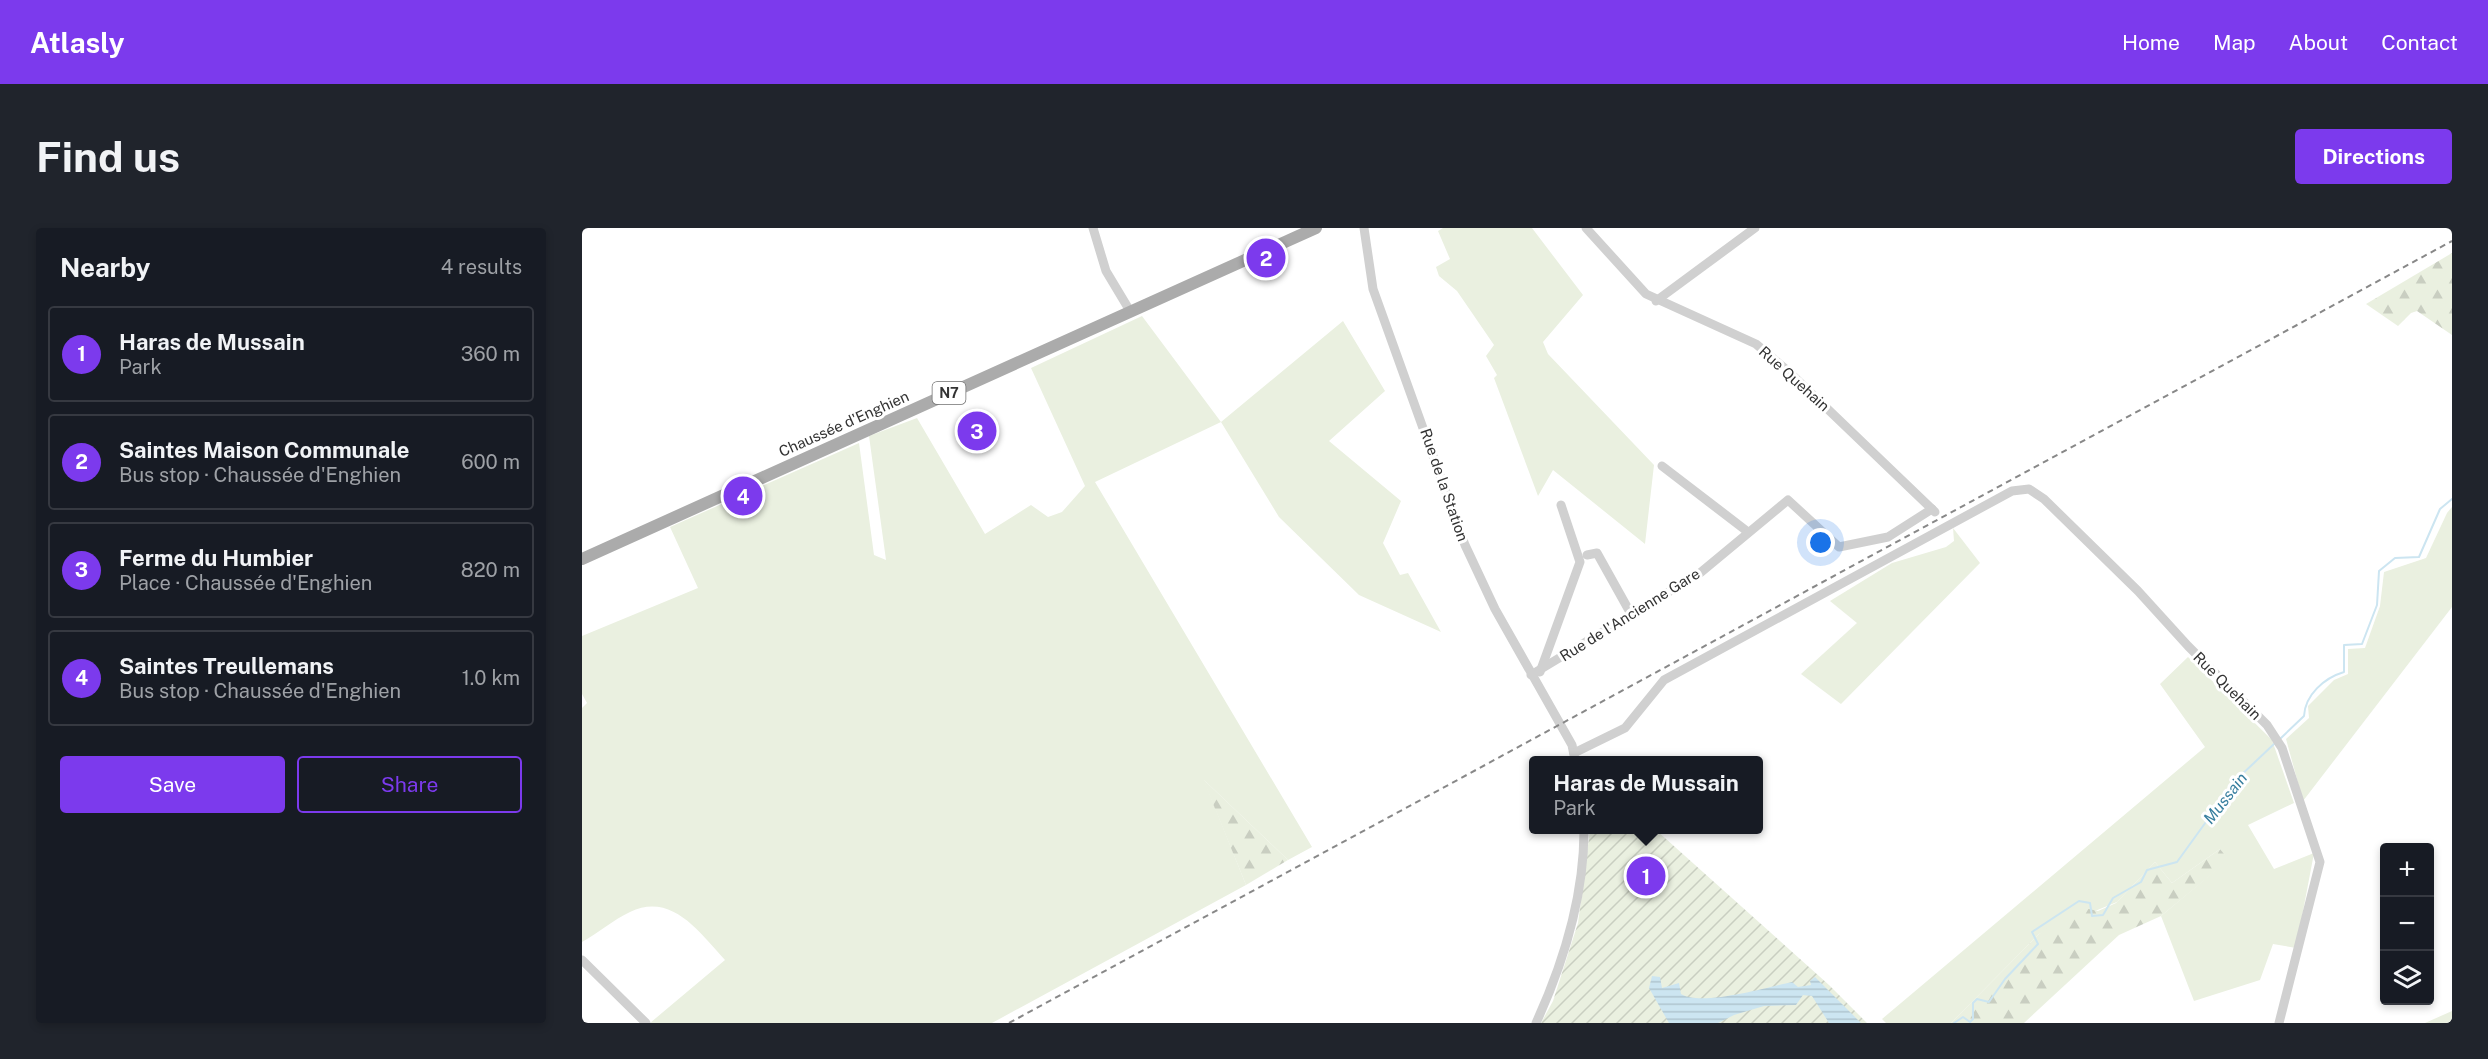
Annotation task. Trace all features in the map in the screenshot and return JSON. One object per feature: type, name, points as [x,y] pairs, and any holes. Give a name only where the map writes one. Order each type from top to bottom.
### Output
[{"type":"main road","name":"Chaussée d'Enghien","points":[[582,559],[1316,228]]},
{"type":"street","points":[[1093,228],[1106,271],[1130,311]]},
{"type":"street","name":"Rue de la Station","points":[[1364,228],[1373,288],[1464,545],[1495,609],[1536,674],[1574,756]]},
{"type":"street","name":"Rue Quehain","points":[[1586,228],[1638,288],[1656,301],[1756,344],[1789,372],[1934,511]]},
{"type":"street","points":[[1656,301],[1755,228]]},
{"type":"street","points":[[1662,466],[1748,532]]},
{"type":"street","name":"Rue Quehain","points":[[1576,756],[1625,728],[1664,680],[2012,491],[2022,489],[2036,492],[2138,591],[2278,739],[2320,862],[2279,1023]]},
{"type":"street","name":"Rue de l'Ancienne Gare","points":[[1536,674],[1700,573],[1788,500],[1839,547],[1888,537],[1934,511]]},
{"type":"street","points":[[1536,674],[1580,562],[1562,505]]},
{"type":"street","points":[[1587,555],[1597,553],[1631,614]]},
{"type":"street","points":[[1536,1023],[1568,934],[1583,857],[1584,834]]},
{"type":"street","points":[[582,960],[646,1023]]},
{"type":"green space","points":[[1443,228],[1532,228],[1583,295],[1543,342],[1548,354],[1654,465],[1645,544],[1553,470],[1538,496],[1494,378],[1497,375],[1486,356],[1494,345],[1457,291],[1439,276],[1436,267],[1450,259],[1438,231]]},
{"type":"green space","points":[[2452,253],[2452,335],[2417,311],[2411,313],[2398,326],[2366,304]]},
{"type":"green space","points":[[1142,316],[1221,422],[1095,482],[1312,847],[1288,860],[1204,780],[1246,885],[992,1023],[650,1023],[725,960],[695,927],[672,911],[659,907],[645,907],[630,912],[582,942],[582,708],[587,703],[582,694],[582,636],[698,588],[670,527],[859,443],[874,555],[886,560],[869,436],[917,418],[985,534],[1031,505],[1048,517],[1062,512],[1085,486],[1031,368]]},
{"type":"green space","points":[[1343,321],[1385,391],[1329,441],[1401,501],[1383,543],[1400,575],[1408,573],[1441,632],[1359,595],[1279,517],[1221,422]]},
{"type":"green space","points":[[2452,507],[2452,607],[2303,801],[2286,739],[2309,718],[2308,706],[2334,680],[2348,674],[2348,649],[2365,648],[2380,606],[2384,572],[2426,558]]},
{"type":"green space","points":[[1953,528],[1980,563],[1841,704],[1801,674],[1857,623],[1830,601],[1892,563],[1946,547],[1954,541]]},
{"type":"green space","points":[[2188,657],[2272,740],[2294,803],[2248,825],[2274,869],[2314,853],[2296,948],[2273,944],[2260,980],[2194,1001],[2161,916],[2228,860],[2220,849],[2172,883],[2155,862],[2117,902],[2039,934],[1951,1023],[1886,1023],[1882,1019],[2205,747],[2160,684]]},
{"type":"green space","points":[[1203,779],[1288,860],[1246,885]]},
{"type":"green space","points":[[1589,834],[1660,834],[1829,985],[1867,1023],[1541,1023],[1553,1001],[1578,923]]},
{"type":"green space","points":[[2220,849],[2229,860],[2161,916],[2119,935],[2024,1023],[1951,1023],[2039,934],[2079,907],[2098,911],[2116,903],[2155,862],[2172,883]]},
{"type":"green space","points":[[2452,1011],[2452,1023],[2425,1023]]},
{"type":"water","points":[[1652,976],[1660,977],[1662,988],[1679,983],[1681,994],[1703,998],[1735,995],[1792,982],[1798,987],[1811,985],[1810,981],[1815,977],[1861,1023],[1829,1023],[1812,996],[1803,995],[1796,1005],[1764,1006],[1734,1015],[1718,1023],[1669,1023],[1649,988]]},
{"type":"waterway","name":"Mussain","points":[[2281,738],[2304,716],[2308,701],[2317,688],[2329,678],[2344,672],[2344,645],[2362,644],[2377,605],[2379,571],[2395,558],[2419,557],[2440,509],[2452,499]]},
{"type":"waterway","name":"Mussain","points":[[1954,1023],[1963,1017],[1970,1022],[1973,1019],[1973,1003],[1977,999],[1989,1002],[2005,979],[2038,944],[2032,932],[2079,901],[2090,903],[2092,916],[2103,915],[2113,898],[2141,882],[2147,870],[2177,862],[2237,779],[2274,744]]},
{"type":"railway","points":[[1009,1023],[2452,241]]},
{"type":"place","name":"Saintes Maison Communale","points":[[1266,258]]},
{"type":"place","name":"Ferme du Humbier","points":[[977,431]]},
{"type":"place","name":"Saintes Treullemans","points":[[743,496]]},
{"type":"place","name":"Haras de Mussain","points":[[1646,876]]}]
